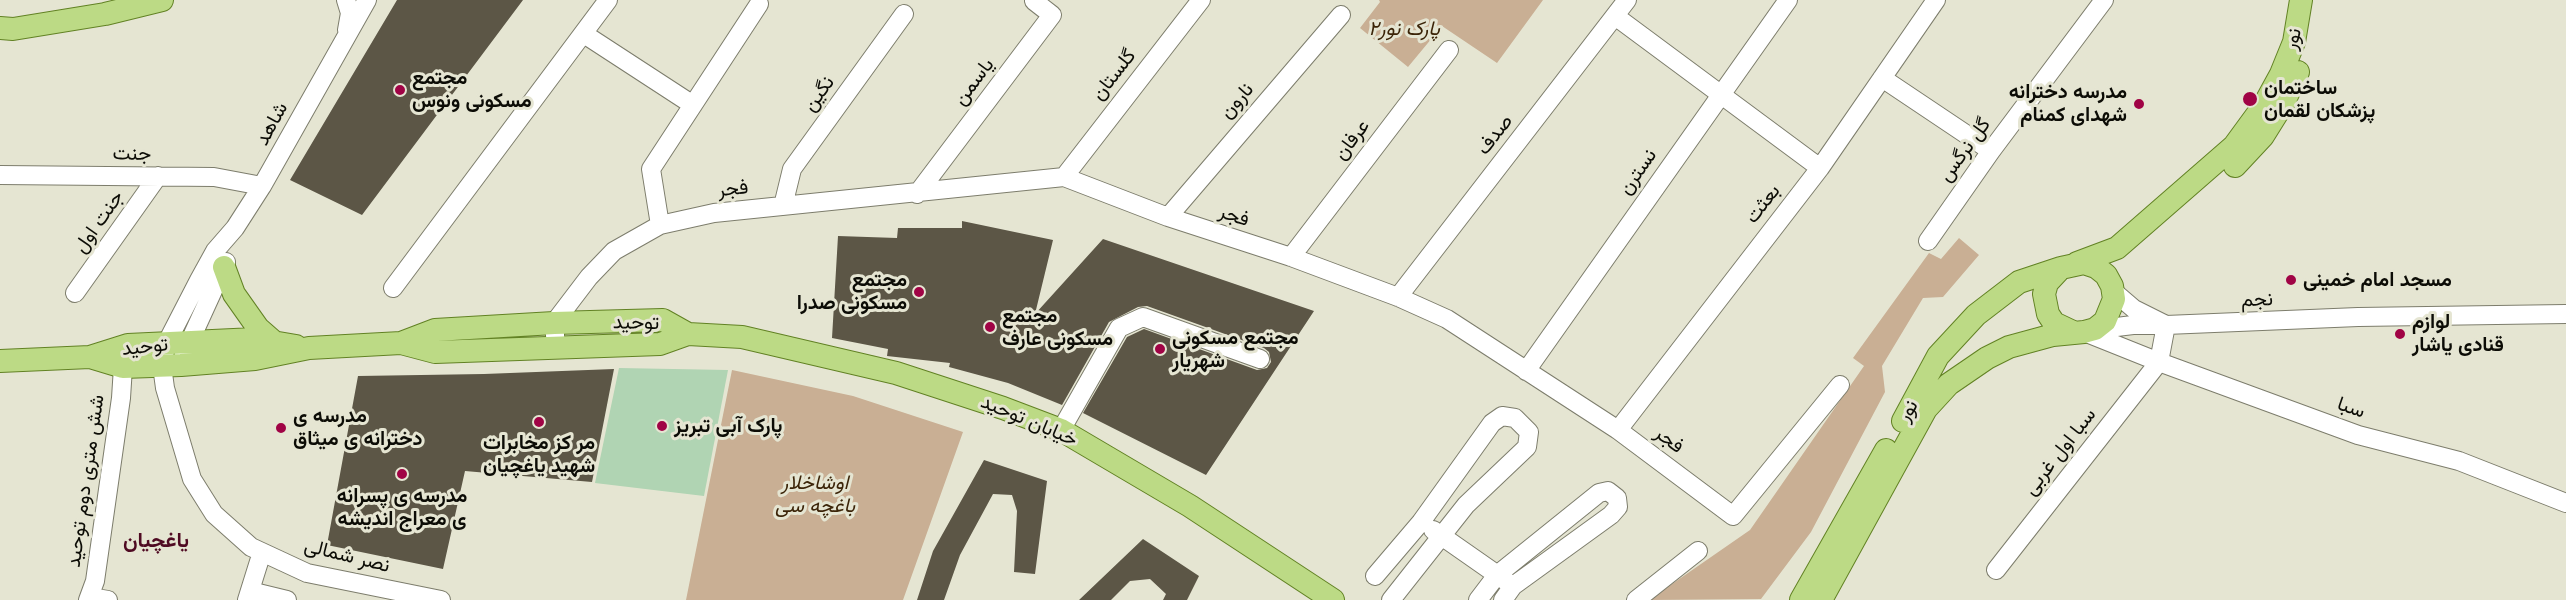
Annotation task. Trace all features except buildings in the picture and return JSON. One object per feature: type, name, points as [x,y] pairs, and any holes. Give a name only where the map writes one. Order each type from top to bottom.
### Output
[{"type":"main road","points":[[0,28],[12,29],[105,14],[162,0]]},
{"type":"main road","name":"نور","points":[[1801,600],[1938,356],[1954,337],[2001,294],[2035,274],[2098,257],[2117,248],[2234,146],[2264,105],[2281,74],[2294,42],[2301,0]]},
{"type":"main road","name":"نور","points":[[2113,289],[2115,274],[2125,255],[2236,165],[2263,136],[2283,104],[2302,63],[2313,0]]},
{"type":"main road","points":[[2084,263],[2096,267],[2106,275],[2113,289],[2112,310],[2105,321],[2082,332],[2054,323],[2045,304],[2047,283],[2066,266],[2084,263]]},
{"type":"main road","points":[[224,267],[234,294],[258,328],[274,342]]},
{"type":"main road","name":"توحید","points":[[0,361],[90,357],[128,345],[174,354],[255,359],[309,348],[401,343],[435,330],[554,323],[663,320],[688,334]]},
{"type":"main road","name":"نور","points":[[1821,600],[1926,409],[1949,384],[2009,347],[2082,332]]},
{"type":"main road","name":"توحید","points":[[401,343],[435,352],[660,344],[688,334]]},
{"type":"main road","name":"خیابان توحید","points":[[688,334],[742,337],[896,373],[1003,408],[1061,430],[1190,506],[1333,600]]},
{"type":"main road","name":"توحید","points":[[90,357],[123,367],[174,354],[255,339],[309,348]]},
{"type":"street","points":[[344,41],[350,14],[346,0]]},
{"type":"street","name":"شاهد","points":[[174,354],[215,251],[235,228],[262,186],[367,0]]},
{"type":"street","points":[[393,288],[608,0]]},
{"type":"street","name":"گلستان","points":[[1064,177],[1201,0]]},
{"type":"street","name":"صدف","points":[[1398,297],[1627,0]]},
{"type":"street","name":"نسترن","points":[[1526,371],[1788,0]]},
{"type":"street","name":"بعثت","points":[[1618,430],[1820,168],[1936,0]]},
{"type":"street","name":"گل نرگس","points":[[1928,241],[1991,151],[2104,0]]},
{"type":"street","name":"یاسمن","points":[[917,194],[1052,15],[1034,1]]},
{"type":"street","points":[[660,225],[651,169],[759,4]]},
{"type":"street","name":"نگین","points":[[783,207],[792,169],[904,14]]},
{"type":"street","name":"نارون","points":[[1168,217],[1341,15]]},
{"type":"street","points":[[1615,16],[1820,168]]},
{"type":"street","points":[[584,34],[693,105]]},
{"type":"street","name":"عرفان","points":[[1291,257],[1449,50]]},
{"type":"street","points":[[1882,78],[1991,151]]},
{"type":"street","name":"جنت اول","points":[[75,293],[158,176]]},
{"type":"street","name":"جنت","points":[[2,177],[214,177],[262,186]]},
{"type":"street","name":"فجر","points":[[554,323],[589,277],[614,251],[660,225],[714,213],[917,194],[1064,177],[1168,217],[1291,257],[1398,297],[1447,319],[1618,430],[1733,516],[1840,385]]},
{"type":"street","name":"شاهد","points":[[174,354],[224,267],[235,228]]},
{"type":"street","points":[[2113,289],[2134,309],[2166,325],[2159,362]]},
{"type":"street","name":"نجم","points":[[2082,332],[2133,325],[2358,316],[2566,314]]},
{"type":"street","points":[[1061,430],[1119,328],[1143,317],[1260,359]]},
{"type":"street","points":[[554,323],[556,347]]},
{"type":"street","name":"سبا","points":[[2082,332],[2358,435],[2459,460],[2566,503]]},
{"type":"street","name":"نصر شمالی","points":[[174,354],[165,388],[192,479],[214,514],[251,547],[308,573],[441,600]]},
{"type":"street","name":"سبا اول غربی","points":[[1996,570],[2159,362]]},
{"type":"street","name":"شش متری دوم توحید","points":[[95,599],[95,581],[123,367]]},
{"type":"street","points":[[1375,576],[1421,522],[1492,423],[1502,416],[1515,418],[1529,432],[1527,447],[1466,505],[1391,600]]},
{"type":"street","points":[[1421,522],[1497,575],[1508,593],[1611,515],[1618,507],[1617,498],[1608,490],[1599,493],[1497,575],[1478,600]]},
{"type":"street","points":[[1636,600],[1698,551]]},
{"type":"street","points":[[262,552],[249,595],[287,600]]},
{"type":"green space","name":"پارک نور۲","points":[[1379,0],[1543,0],[1497,63],[1442,26],[1408,67],[1360,28],[1380,2]]},
{"type":"green space","points":[[1959,238],[1979,255],[1943,297],[1923,298],[1882,366],[1885,392],[1811,532],[1761,599],[1649,600],[1750,530],[1864,366],[1853,358],[1929,253],[1941,259]]},
{"type":"green space","name":"اوشاخلار باغچه سی","points":[[732,370],[853,396],[963,432],[903,600],[686,600]]},
{"type":"shaded area","name":"پارک آبی تبریز","points":[[619,368],[728,370],[704,496],[595,483]]},
{"type":"place","name":"مجتمع مسکونی ونوس","points":[[400,90]]},
{"type":"place","name":"ساختمان پزشکان لقمان","points":[[2250,99]]},
{"type":"place","name":"مدرسه دخترانه شهدای کمنام","points":[[2139,104]]},
{"type":"place","name":"مسجد امام خمینی","points":[[2291,280]]},
{"type":"place","name":"مجتمع مسکونی صدرا","points":[[919,292]]},
{"type":"place","name":"مجتمع مسکونی عارف","points":[[990,327]]},
{"type":"place","name":"لوازم قنادی یاشار","points":[[2400,334]]},
{"type":"place","name":"مجتمع مسکونی شهریار","points":[[1160,349]]},
{"type":"place","name":"مر کز مخابرات شهید یاغچیان","points":[[539,422]]},
{"type":"place","name":"پارک آبی تبریز","points":[[662,426]]},
{"type":"place","name":"مدرسه ی دخترانه ی میثاق","points":[[281,428]]},
{"type":"place","name":"مدرسه ی پسرانه ی معراج اندیشه","points":[[402,474]]},
{"type":"district","name":"یاغچیان","points":[[156,541]]}]
